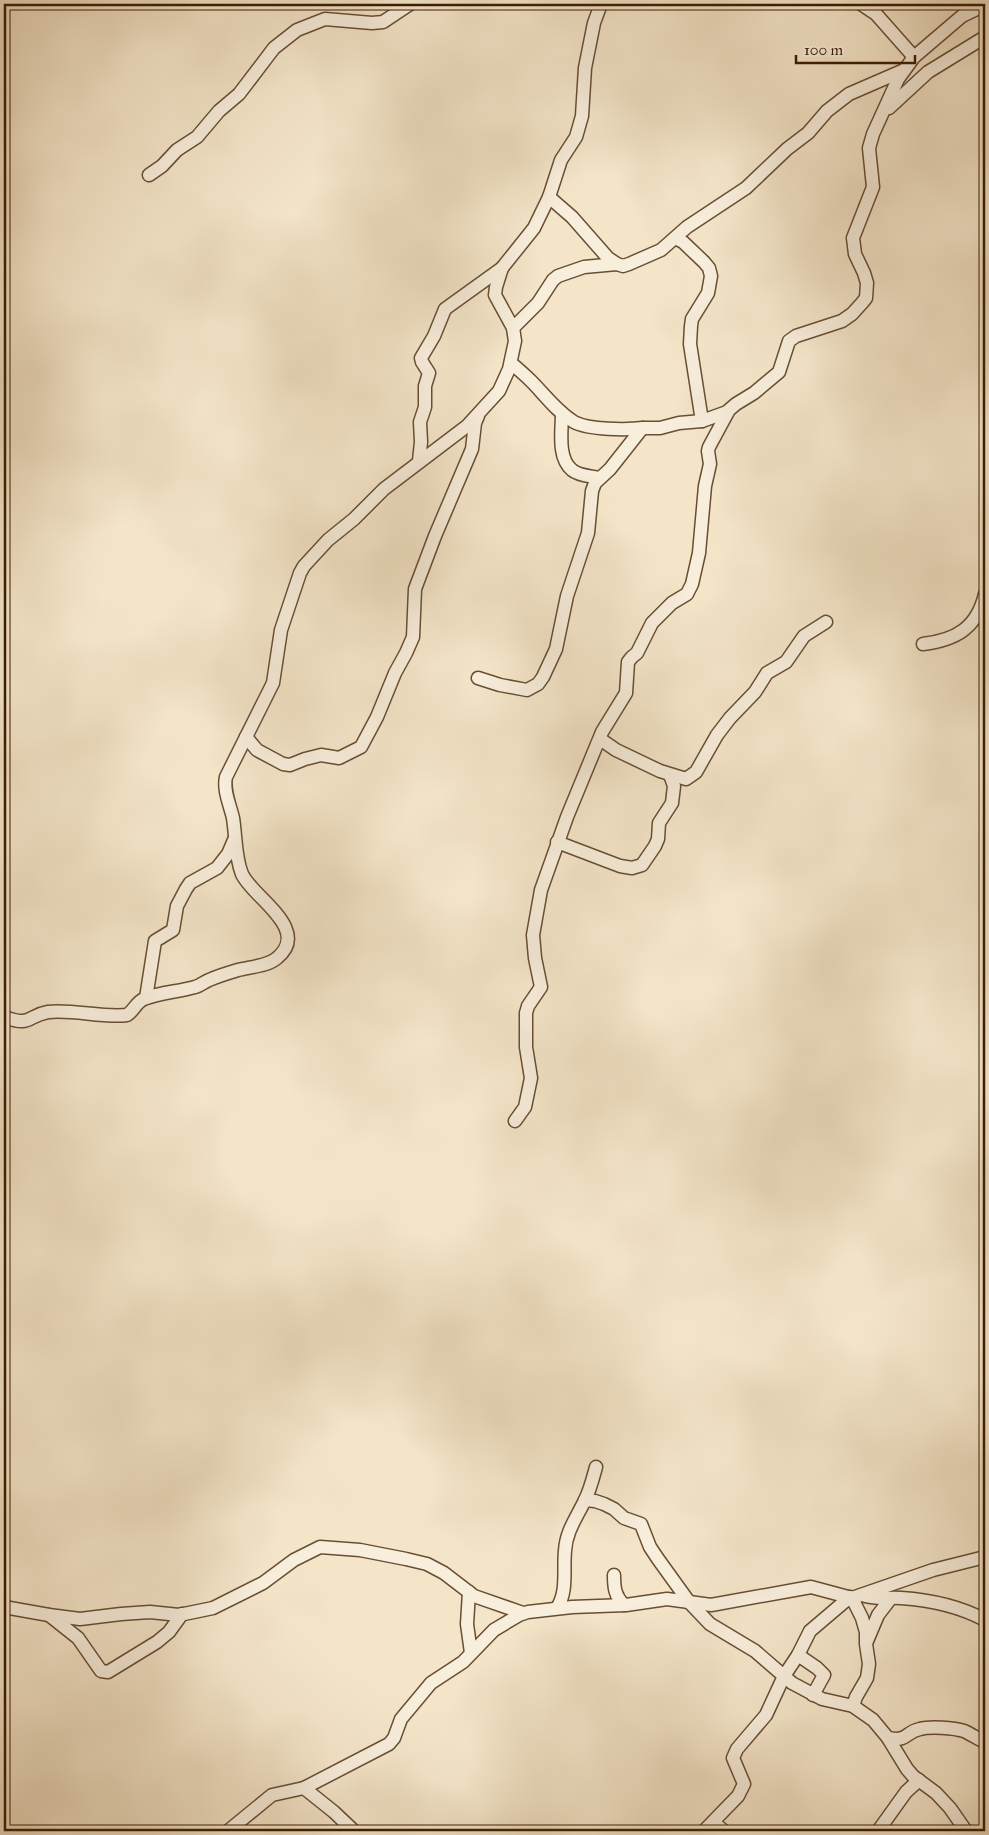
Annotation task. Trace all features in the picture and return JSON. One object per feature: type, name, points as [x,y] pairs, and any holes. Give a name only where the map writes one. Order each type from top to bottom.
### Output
[{"type":"street","points":[[149,175],[162,166],[177,150],[197,137],[219,111],[239,94],[274,48],[296,30],[325,19],[372,23],[383,22],[410,4]]},
{"type":"street","points":[[419,461],[421,442],[420,422],[425,408],[428,376],[428,371],[422,362],[422,354],[434,336],[445,309],[502,268],[534,228],[549,197],[561,160],[576,137],[582,116],[585,68],[594,23],[601,4]]},
{"type":"street","points":[[861,4],[876,14],[914,57]]},
{"type":"street","points":[[515,1121],[525,1107],[526,1093],[531,1078],[526,1047],[526,1013],[528,1006],[541,987],[534,949],[534,922],[541,890],[557,842],[600,738],[626,693],[628,662],[637,653],[652,623],[672,603],[686,594],[692,584],[699,553],[705,486],[710,464],[709,446],[727,412],[779,372],[789,341],[796,336],[842,320],[852,314],[866,298],[867,283],[855,254],[853,238],[872,187],[869,148],[873,134],[902,71],[914,57],[962,16],[985,6]]},
{"type":"street","points":[[882,115],[928,72],[985,37]]},
{"type":"street","points":[[549,197],[572,217],[599,249],[617,264],[623,266],[653,254],[687,227],[746,188],[787,149],[808,133],[827,111],[849,94],[902,71]]},
{"type":"street","points":[[674,238],[682,242],[704,262],[709,268],[711,276],[708,292],[692,319],[690,344],[709,446]]},
{"type":"street","points":[[513,328],[538,303],[558,276],[584,267],[617,264]]},
{"type":"street","points":[[4,1017],[21,1022],[48,1012],[124,1015],[131,1012],[140,1001],[146,998],[197,987],[226,973],[269,963],[284,950],[287,937],[285,925],[242,874],[236,851],[233,819],[225,781],[272,683],[281,630],[304,566],[328,540],[354,519],[384,489],[419,461],[454,437],[499,391],[511,363],[515,340],[513,328],[495,295],[502,268]]},
{"type":"street","points":[[511,363],[562,413],[586,426],[626,430],[660,428],[679,423],[703,421],[727,412]]},
{"type":"street","points":[[246,737],[257,750],[283,764],[290,765],[321,755],[339,758],[361,748],[413,637],[415,589],[434,536],[472,449],[475,423],[480,411]]},
{"type":"street","points":[[562,413],[561,445],[569,466],[576,473],[599,478]]},
{"type":"street","points":[[478,678],[500,685],[528,690],[538,684],[543,677],[556,650],[567,596],[588,533],[592,491],[599,478],[610,469],[643,428]]},
{"type":"street","points":[[985,582],[985,587]]},
{"type":"street","points":[[923,644],[938,642],[966,629],[980,611],[985,594]]},
{"type":"street","points":[[600,738],[616,750],[670,775],[686,779],[696,772],[717,734],[755,692],[767,673],[786,662],[804,636],[826,622]]},
{"type":"street","points":[[557,842],[620,866],[632,868],[642,865],[658,839],[659,823],[672,803],[674,786],[670,775]]},
{"type":"street","points":[[146,998],[154,941],[173,930],[178,906],[190,883],[217,868],[235,838]]},
{"type":"street","points":[[557,1608],[561,1603],[563,1593],[565,1550],[570,1527],[585,1500],[596,1467]]},
{"type":"street","points":[[585,1500],[604,1504],[614,1509],[624,1518],[641,1524],[645,1529],[650,1547],[689,1602],[714,1628],[755,1651],[784,1676],[813,1695],[853,1706],[872,1720],[888,1738],[907,1769],[936,1793],[950,1808],[966,1831]]},
{"type":"street","points":[[4,1607],[49,1616],[80,1619],[150,1612],[182,1614],[213,1608],[246,1592],[263,1583],[294,1560],[320,1546],[360,1550],[427,1564],[444,1572],[474,1596],[523,1613]]},
{"type":"street","points":[[704,1831],[742,1790],[744,1784],[734,1758],[737,1749],[766,1715],[784,1676],[798,1655],[810,1631],[854,1597],[932,1570],[985,1556]]},
{"type":"street","points":[[614,1575],[617,1598],[624,1605]]},
{"type":"street","points":[[228,1831],[272,1795],[304,1788],[389,1744],[394,1738],[401,1719],[431,1683],[463,1662],[494,1630],[523,1613],[557,1608],[624,1605],[667,1599],[711,1605],[811,1587],[854,1597],[891,1598],[943,1604],[967,1611],[985,1620]]},
{"type":"street","points":[[469,1592],[467,1624],[471,1653]]},
{"type":"street","points":[[853,1706],[869,1672],[866,1632],[854,1597]]},
{"type":"street","points":[[866,1644],[878,1615],[891,1598]]},
{"type":"street","points":[[49,1616],[78,1638],[101,1671],[108,1672],[157,1642],[169,1632],[182,1614]]},
{"type":"street","points":[[798,1655],[824,1675],[813,1695]]},
{"type":"street","points":[[888,1738],[906,1738],[919,1729],[927,1728],[963,1731],[985,1742]]},
{"type":"street","points":[[878,1831],[906,1792],[919,1780]]},
{"type":"street","points":[[304,1788],[354,1831]]},
{"type":"street","points":[[713,1822],[724,1831]]}]
